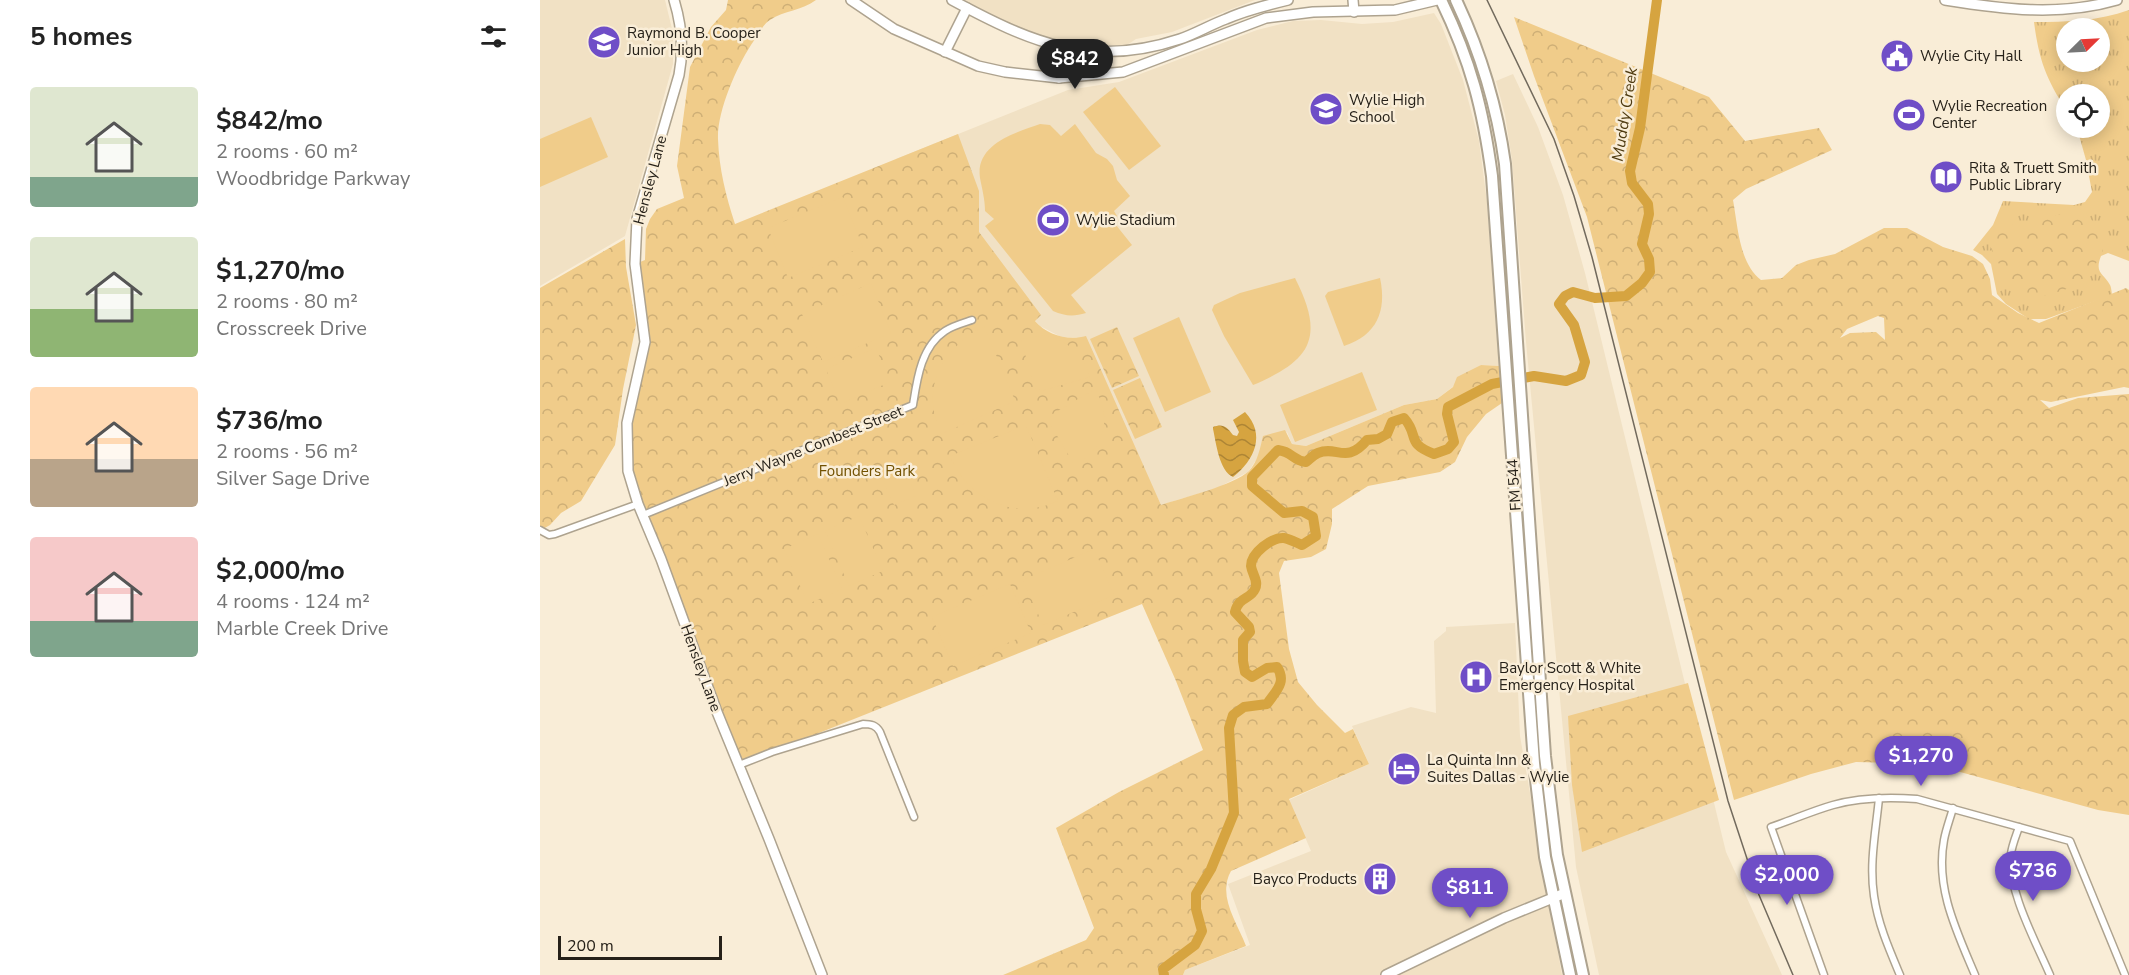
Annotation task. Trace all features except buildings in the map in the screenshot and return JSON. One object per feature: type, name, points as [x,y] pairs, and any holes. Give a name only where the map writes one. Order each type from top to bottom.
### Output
[{"type":"main road","name":"Hensley Lane","points":[[674,0],[682,34],[682,60],[637,219],[635,264],[645,342],[627,423],[628,471],[638,504],[717,712],[822,975]]},
{"type":"main road","points":[[850,0],[894,29],[978,66],[1005,72],[1059,78],[1123,72],[1266,18],[1313,12],[1395,10],[1439,0]]},
{"type":"main road","points":[[952,0],[1007,28],[1037,40],[1062,48],[1110,51],[1138,49],[1181,38],[1228,17],[1288,0]]},
{"type":"main road","points":[[1353,0],[1354,12]]},
{"type":"main road","name":"FM 544","points":[[1439,0],[1463,48],[1473,77],[1483,117],[1492,176],[1534,763],[1541,831],[1552,896],[1570,975]]},
{"type":"main road","name":"FM 544","points":[[1456,0],[1482,60],[1494,103],[1505,164],[1545,756],[1557,855],[1583,975]]},
{"type":"main road","points":[[1944,0],[2023,11],[2068,9],[2117,0]]},
{"type":"main road","points":[[2023,11],[2024,0]]},
{"type":"main road","points":[[1262,6],[1266,18]]},
{"type":"main road","points":[[945,52],[967,8]]},
{"type":"main road","points":[[1181,38],[1186,50]]},
{"type":"main road","points":[[1059,78],[1062,48]]},
{"type":"main road","points":[[1495,213],[1509,212]]},
{"type":"main road","points":[[1523,614],[1535,614]]},
{"type":"main road","points":[[1386,975],[1552,896],[1565,893]]},
{"type":"street","name":"Jerry Wayne Combest Street","points":[[643,515],[913,405],[922,362],[934,342],[945,330],[972,320]]},
{"type":"street","points":[[540,530],[549,535],[555,534],[638,504]]},
{"type":"street","points":[[739,765],[772,752],[863,724],[872,724],[880,732],[914,817]]},
{"type":"street","points":[[1879,798],[1872,864],[1874,895],[1881,930],[1900,975]]},
{"type":"street","points":[[1824,975],[1771,827],[1833,805],[1879,798],[1917,799],[2070,841],[2125,975]]},
{"type":"street","points":[[1953,808],[1944,840],[1943,882],[1946,902],[1975,975]]},
{"type":"street","points":[[2019,827],[2011,852],[2014,889],[2050,975]]},
{"type":"shaded area","points":[[540,0],[665,0],[673,33],[673,64],[625,236],[540,286]]},
{"type":"shaded area","points":[[962,0],[1255,0],[1172,32],[1136,39],[1127,45],[1084,45],[1029,34]]},
{"type":"shaded area","points":[[1434,13],[1441,24],[1463,80],[1479,141],[1487,202],[1499,366],[1481,365],[1437,399],[1404,405],[1306,446],[1292,444],[1287,432],[1258,457],[1248,472],[1217,488],[1161,505],[1081,338],[1061,337],[1040,326],[896,159],[1068,90],[1119,82],[1257,30],[1293,21],[1321,20],[1362,24],[1393,22]]},
{"type":"shaded area","points":[[1513,74],[1538,127],[1563,195],[1585,273],[1726,852],[1782,975],[1599,975],[1576,867],[1526,342],[1512,160],[1505,115],[1496,81]]},
{"type":"shaded area","points":[[1515,623],[1520,736],[1562,975],[1183,975],[1185,970],[1250,945],[1228,884],[1311,851],[1289,800],[1369,764],[1352,726],[1411,707],[1436,713],[1434,641],[1446,631],[1446,627]]},
{"type":"green space","name":"Founders Park","points":[[728,0],[816,0],[781,14],[764,25],[745,55],[728,90],[718,139],[724,182],[735,224],[958,134],[979,191],[979,232],[1041,315],[1035,321],[1040,326],[1058,336],[1072,338],[1086,336],[1161,505],[1220,486],[1242,476],[1255,463],[1263,436],[1285,430],[1292,444],[1306,446],[1404,405],[1437,399],[1453,387],[1457,377],[1481,365],[1499,366],[1502,403],[1486,414],[1467,437],[1455,462],[1440,472],[1368,486],[1332,509],[1332,524],[1326,549],[1311,557],[1284,561],[1279,573],[1289,649],[1298,682],[1345,733],[1353,729],[1369,764],[1289,799],[1306,838],[1231,871],[1227,880],[1227,899],[1246,946],[1185,970],[1183,975],[1003,975],[1086,940],[1094,928],[1056,828],[1119,792],[1203,750],[1142,604],[739,765],[628,471],[631,407],[643,349],[635,264],[645,260],[646,229],[657,209],[684,198],[677,166],[690,67],[711,27],[726,10]]},
{"type":"green space","points":[[2129,10],[2129,261],[2108,253],[2101,256],[2099,270],[2108,281],[2112,295],[2046,319],[2029,319],[2006,304],[1997,294],[1991,264],[1973,250],[1993,225],[2003,201],[2074,205],[2085,202],[2092,192],[2080,138],[2110,138],[2110,84],[2056,84],[2056,92],[2044,69],[2034,22],[2056,22],[2056,72],[2110,72],[2110,18],[2098,18]]},
{"type":"green space","points":[[1514,17],[1709,97],[1745,141],[1819,128],[1832,150],[1746,189],[1733,200],[1744,254],[1748,264],[1761,280],[1782,278],[1796,265],[1835,254],[1884,228],[1907,228],[1943,247],[1972,256],[1983,264],[1990,279],[1992,295],[2018,313],[2039,323],[2126,288],[2129,290],[2129,388],[2124,387],[2051,402],[2040,400],[2049,408],[2078,398],[2129,394],[2129,815],[2098,810],[1931,764],[1856,762],[1811,774],[1734,800],[1587,217]],"holes":[[[1878,316],[1884,318],[1885,340],[1876,332],[1850,333],[1840,338],[1847,329]]]},
{"type":"green space","points":[[1115,87],[1161,146],[1129,170],[1083,112]]},
{"type":"green space","points":[[591,117],[608,157],[540,187],[540,139]]},
{"type":"green space","name":"Wylie Stadium","points":[[1040,124],[1050,125],[1061,136],[1075,124],[1096,153],[1107,159],[1113,166],[1117,180],[1130,196],[1114,211],[1117,216],[1112,220],[1132,245],[1071,295],[1086,313],[1069,315],[1053,311],[985,226],[994,219],[985,211],[980,178],[980,166],[984,156],[990,148],[1009,136]]},
{"type":"green space","points":[[843,197],[863,247],[788,278],[768,228]]},
{"type":"green space","points":[[2076,210],[2090,218],[2102,241],[2102,252],[2093,267],[2080,283],[2051,294],[2034,298],[2022,297],[2012,288],[1994,255],[1989,239],[1990,233],[2000,224],[2013,225],[2020,229],[2031,220],[2040,222],[2046,218]]},
{"type":"green space","points":[[625,239],[626,267],[636,325],[615,445],[581,501],[561,513],[543,529],[540,526],[540,288]]},
{"type":"green space","points":[[1295,278],[1309,316],[1310,331],[1307,344],[1300,356],[1289,366],[1253,385],[1224,336],[1212,310],[1214,305],[1240,293]]},
{"type":"green space","points":[[1380,278],[1382,301],[1377,320],[1365,335],[1344,346],[1325,296],[1328,292]]},
{"type":"green space","points":[[871,283],[891,333],[823,362],[802,314]]},
{"type":"green space","points":[[1179,317],[1211,392],[1165,412],[1133,338]]},
{"type":"green space","points":[[984,326],[1014,398],[1013,402],[941,434],[935,417],[933,401],[938,371],[956,346]]},
{"type":"green space","points":[[1117,327],[1139,376],[1112,388],[1090,339]]},
{"type":"green space","points":[[1045,335],[1061,341],[1074,350],[1090,377],[1041,391],[1034,387],[1021,339]]},
{"type":"green space","points":[[876,348],[890,382],[840,404],[826,369]]},
{"type":"green space","points":[[1362,372],[1377,410],[1295,442],[1280,405]]},
{"type":"green space","points":[[1140,378],[1162,427],[1135,439],[1113,390]]},
{"type":"green space","points":[[1095,389],[1104,411],[1103,432],[1093,451],[1075,466],[1049,422],[1051,415]]},
{"type":"green space","points":[[1026,427],[1028,430],[1058,501],[1042,507],[1025,509],[995,502],[981,495],[969,484],[958,471],[950,456]]},
{"type":"green space","points":[[905,469],[916,496],[894,505],[882,478]]},
{"type":"green space","points":[[859,516],[883,571],[849,586],[825,531]]},
{"type":"green space","points":[[818,534],[842,589],[808,604],[784,549]]},
{"type":"green space","points":[[1094,549],[1114,595],[1043,625],[1023,580]]},
{"type":"green space","points":[[1010,584],[1031,633],[953,666],[932,617]]},
{"type":"green space","points":[[1688,683],[1719,800],[1582,852],[1572,785],[1568,716]]},
{"type":"water","points":[[1245,412],[1255,429],[1255,446],[1247,463],[1233,477],[1228,474],[1221,463],[1213,427],[1220,425],[1237,436],[1239,432],[1233,420]]},
{"type":"waterway","name":"Muddy Creek","points":[[1164,975],[1163,969],[1195,945],[1202,931],[1196,909],[1196,894],[1211,869],[1234,813],[1229,728],[1233,715],[1244,707],[1267,704],[1281,682],[1277,667],[1267,668],[1252,677],[1245,672],[1243,640],[1250,632],[1249,627],[1235,612],[1239,603],[1253,592],[1256,586],[1252,561],[1258,551],[1279,538],[1302,545],[1316,536],[1313,517],[1302,511],[1284,513],[1252,486],[1252,477],[1278,450],[1306,462],[1316,454],[1325,451],[1347,453],[1360,447],[1367,440],[1378,439],[1387,434],[1392,422],[1404,418],[1409,424],[1416,443],[1434,454],[1448,449],[1454,442],[1447,414],[1448,407],[1492,384],[1534,376],[1566,381],[1581,375],[1585,362],[1574,325],[1559,304],[1565,296],[1573,292],[1595,298],[1626,296],[1642,283],[1650,272],[1649,259],[1642,244],[1649,214],[1648,204],[1632,183],[1630,171],[1640,128],[1657,0]]},
{"type":"railway","points":[[1487,0],[1554,139],[1574,196],[1592,257],[1728,801],[1759,895],[1793,975]]},
{"type":"place","name":"Raymond B. Cooper Junior High","points":[[604,42]]},
{"type":"place","name":"Wylie City Hall","points":[[1897,56]]},
{"type":"place","name":"Wylie High School","points":[[1326,109]]},
{"type":"place","name":"Wylie Recreation Center","points":[[1909,115]]},
{"type":"place","name":"Rita & Truett Smith Public Library","points":[[1946,177]]},
{"type":"place","name":"Wylie Stadium","points":[[1053,220]]},
{"type":"place","name":"Baylor Scott & White Emergency Hospital","points":[[1476,677]]},
{"type":"place","name":"La Quinta Inn & Suites Dallas - Wylie","points":[[1404,769]]},
{"type":"place","name":"Bayco Products","points":[[1380,879]]}]
